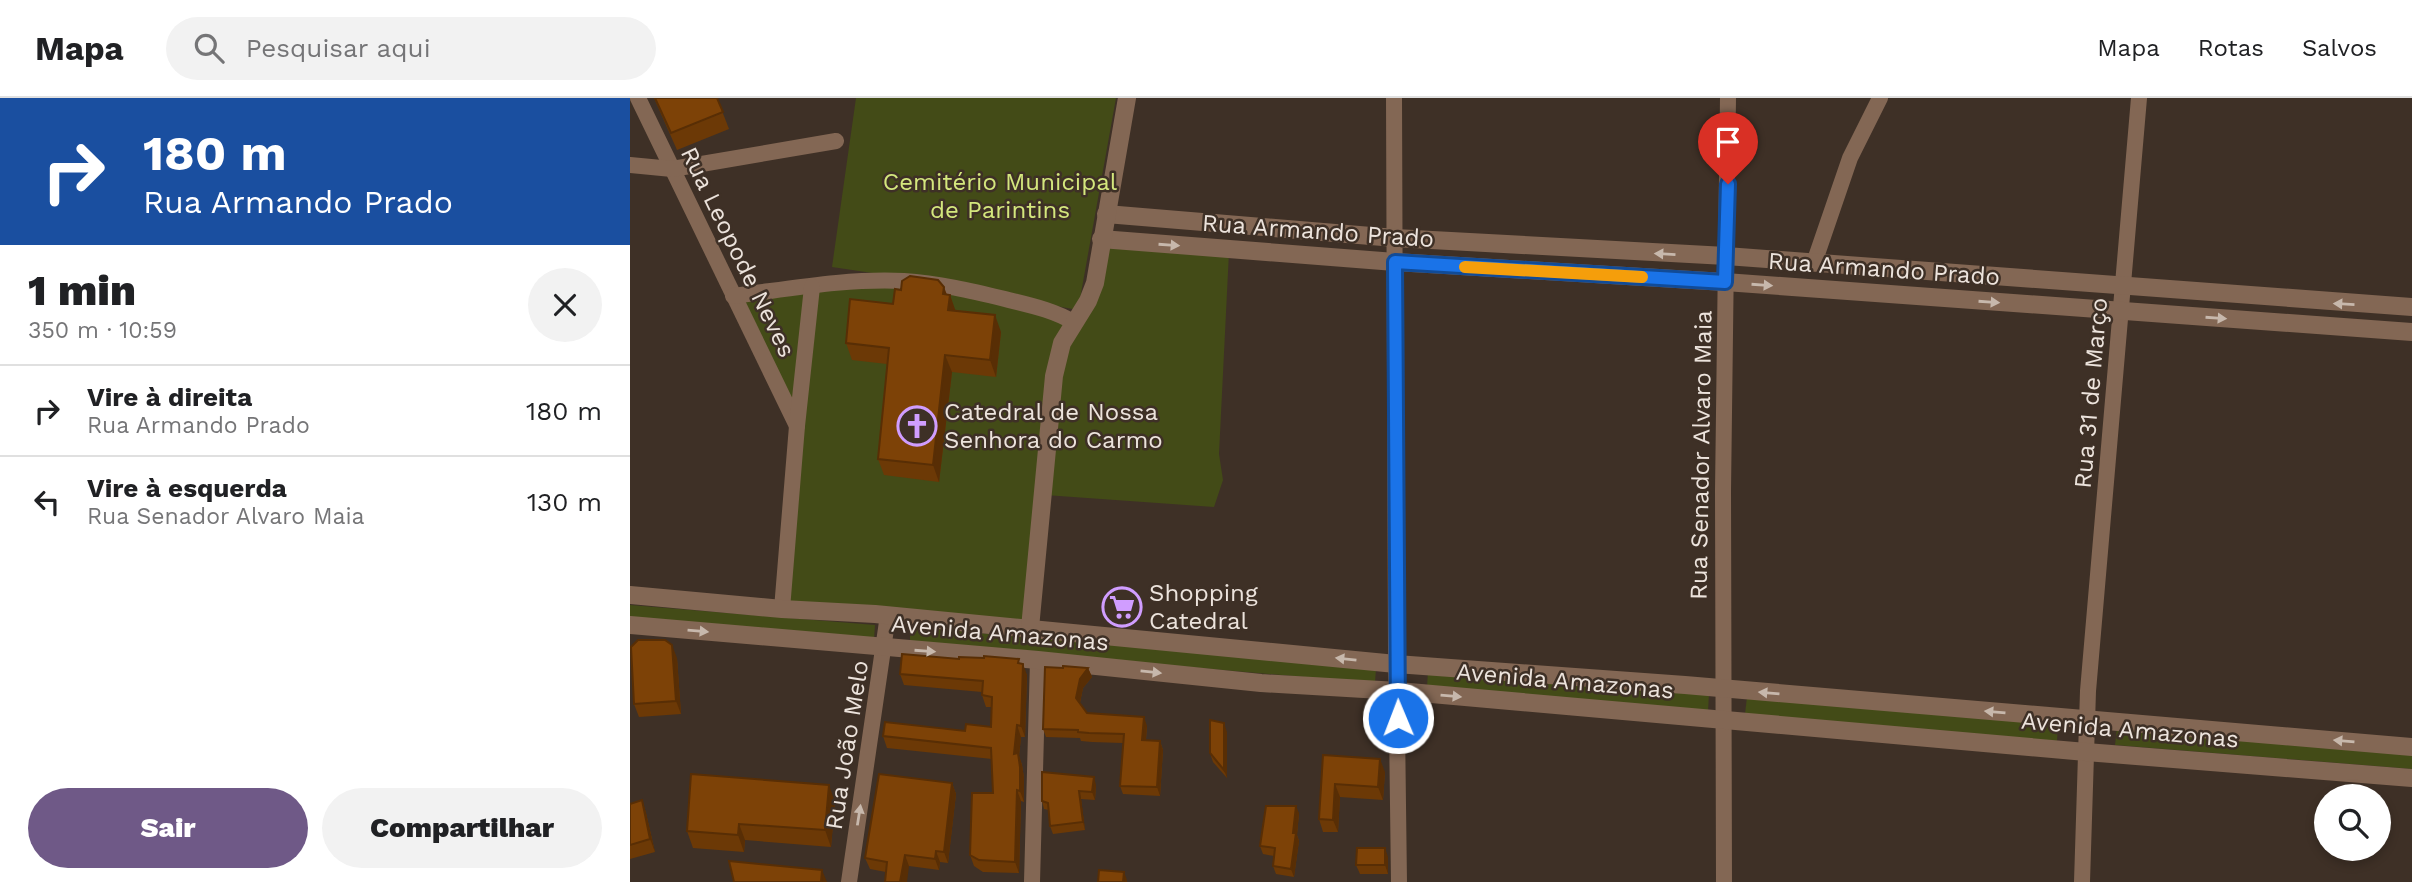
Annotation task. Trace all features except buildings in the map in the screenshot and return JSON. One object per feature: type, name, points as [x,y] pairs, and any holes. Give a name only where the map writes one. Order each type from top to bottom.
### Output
[{"type":"street","name":"Rua Leopode Neves","points":[[638,98],[797,426]]},
{"type":"street","points":[[1030,628],[1054,376],[1062,343],[1092,292],[1127,98]]},
{"type":"street","points":[[1394,98],[1399,882]]},
{"type":"street","name":"Rua Senador Alvaro Maia","points":[[1723,719],[1728,98]]},
{"type":"street","points":[[1814,263],[1850,159],[1880,98]]},
{"type":"street","name":"Rua 31 de Março","points":[[2086,752],[2088,691],[2139,98]]},
{"type":"street","points":[[630,165],[672,169],[836,141]]},
{"type":"street","name":"Rua Armando Prado","points":[[1106,214],[1395,238],[1726,256],[2123,285],[2270,299],[2412,307]]},
{"type":"street","name":"Rua Armando Prado","points":[[1101,239],[1395,262],[1725,282],[2412,332]]},
{"type":"street","points":[[733,296],[877,281],[927,283],[1027,304],[1062,315],[1075,323]]},
{"type":"street","points":[[782,609],[812,287]]},
{"type":"street","name":"Avenida Amazonas","points":[[630,595],[782,609],[888,615],[1396,664],[2412,747]]},
{"type":"street","name":"Rua João Melo","points":[[849,882],[888,615]]},
{"type":"street","name":"Avenida Amazonas","points":[[630,625],[1038,660],[1261,683],[1398,691],[2412,778]]},
{"type":"street","points":[[1031,882],[1038,660]]},
{"type":"street","points":[[1723,719],[1724,882]]},
{"type":"street","points":[[2082,882],[2086,752]]},
{"type":"green space","name":"Cemitério Municipal de Parintins","points":[[856,98],[1116,98],[1078,310],[832,267]]},
{"type":"green space","points":[[1102,243],[1229,252],[1219,454],[1223,480],[1214,507],[1045,495],[1033,630],[782,608],[801,425],[736,298],[903,282],[1076,323]]},
{"type":"green space","points":[[630,605],[875,625],[874,639],[630,618]]},
{"type":"green space","points":[[910,627],[1376,668],[1375,683],[910,643]]},
{"type":"green space","points":[[1428,671],[1709,694],[1708,711],[1427,687]]},
{"type":"green space","points":[[1747,697],[2058,723],[2057,741],[1745,714]]},
{"type":"green space","points":[[2117,728],[2412,754],[2412,769],[2115,745]]},
{"type":"slow traffic","points":[[1465,267],[1642,277]]},
{"type":"place","name":"Catedral de Nossa Senhora do Carmo","points":[[917,426]]},
{"type":"place","name":"Shopping Catedral","points":[[1122,607]]},
{"type":"route","points":[[1398,718],[1395,262],[1725,282],[1728,184]]}]
